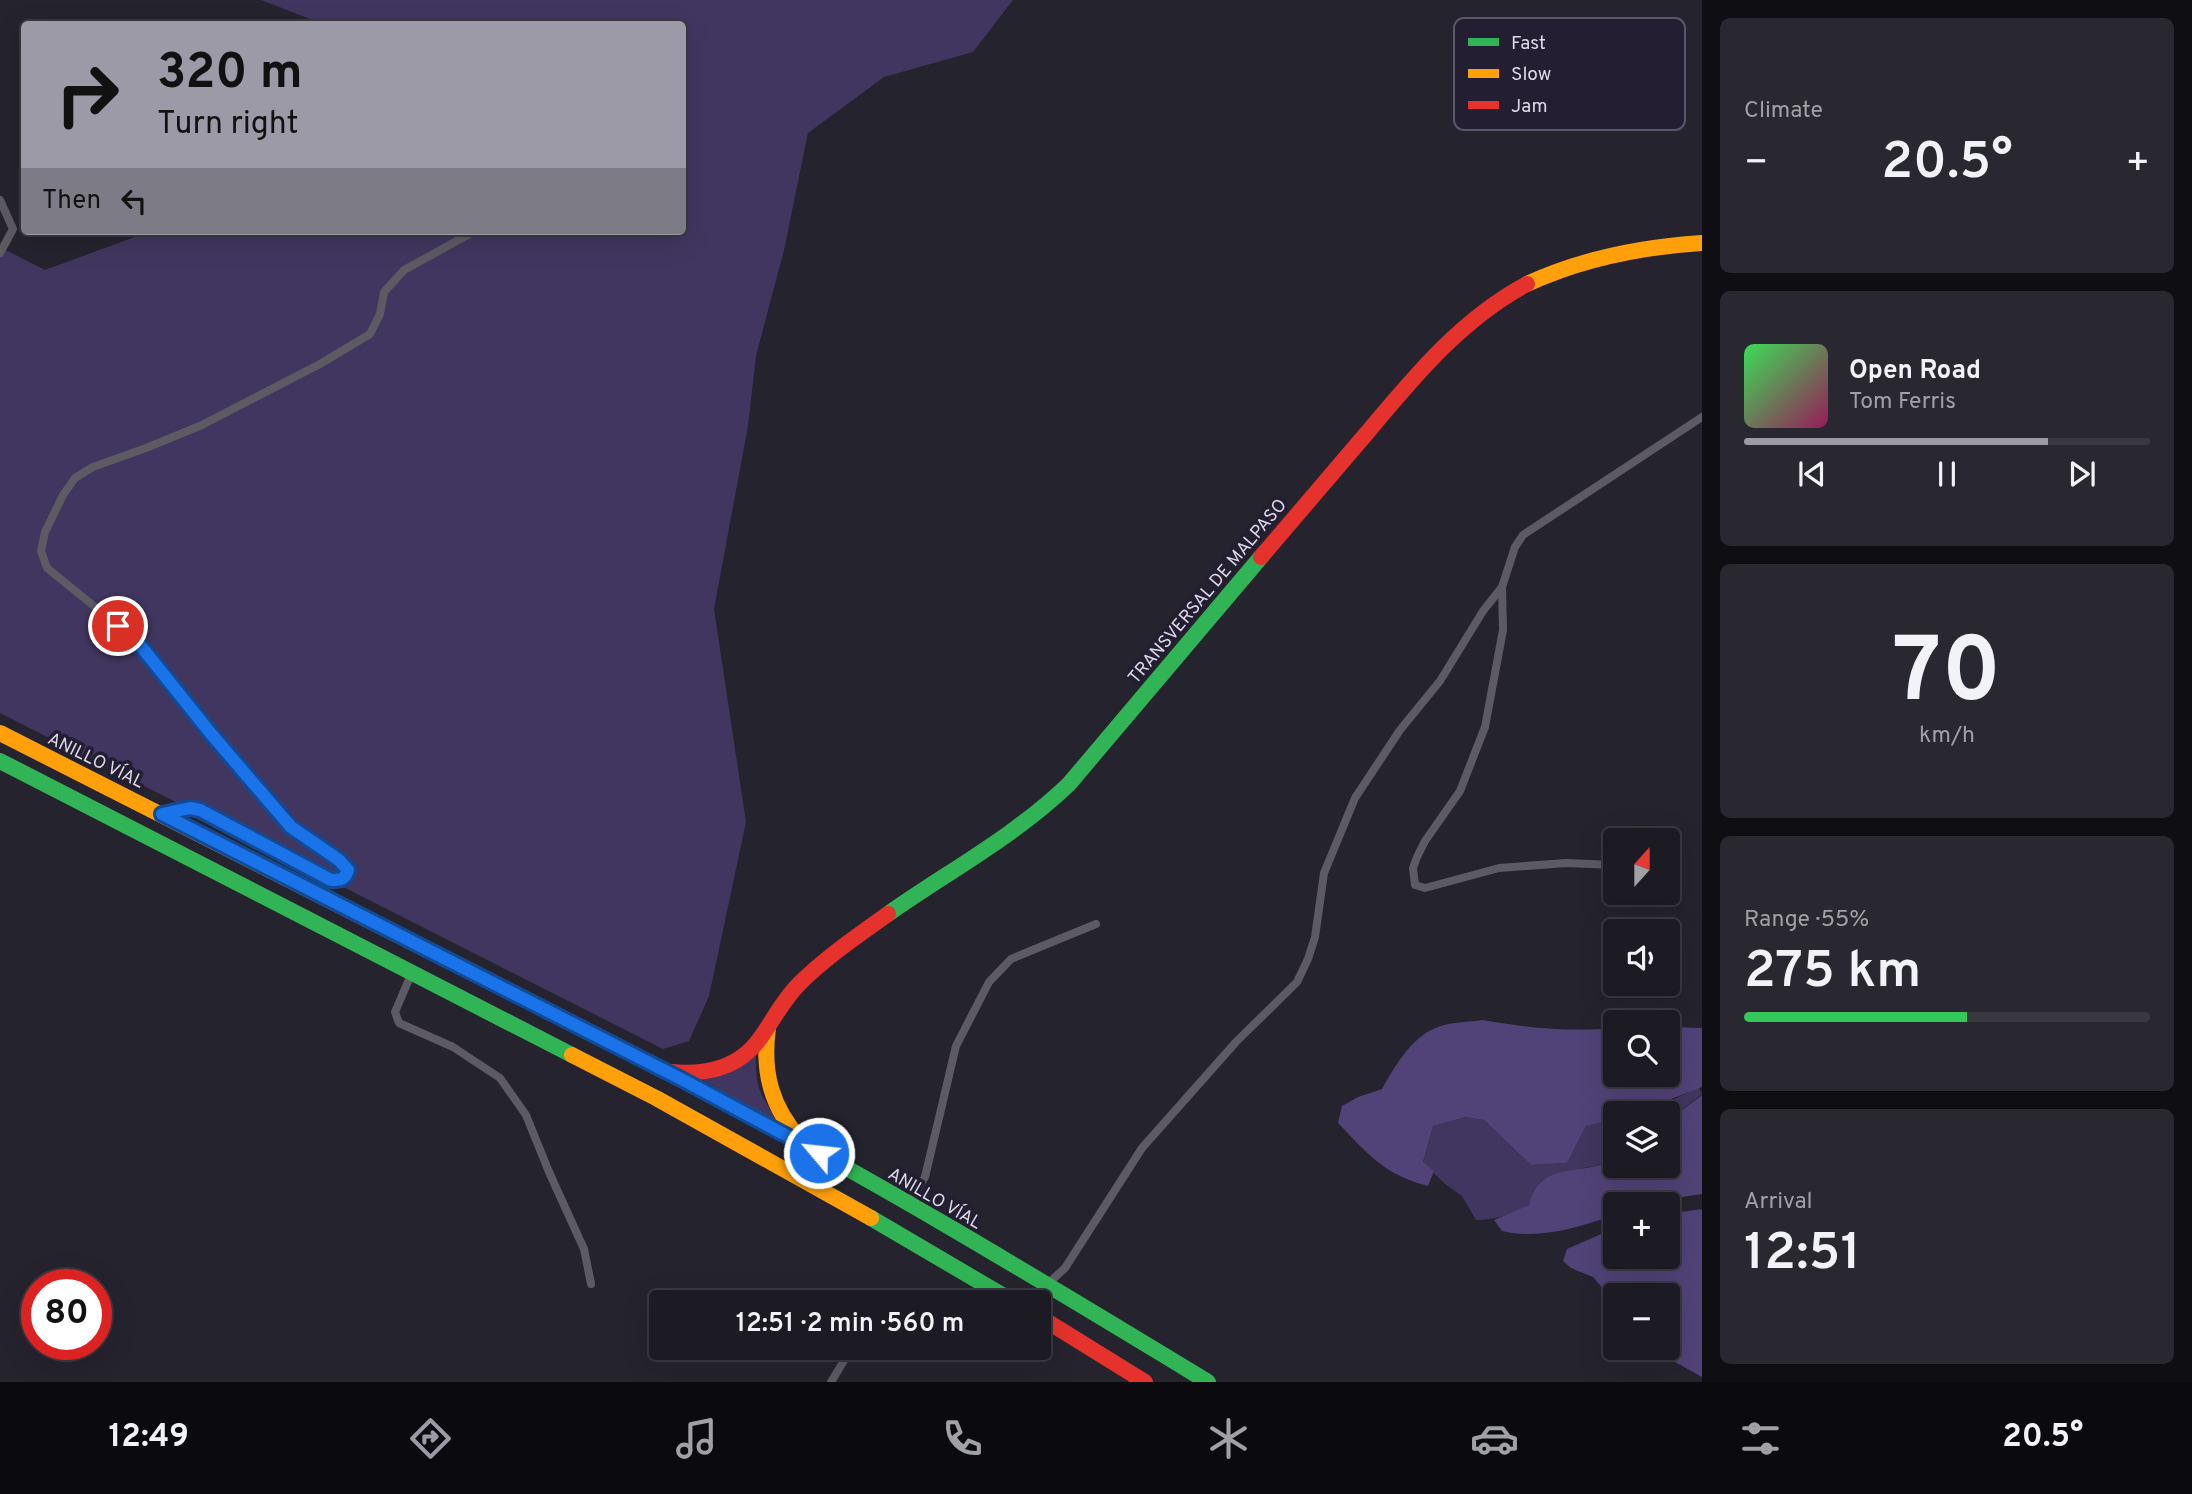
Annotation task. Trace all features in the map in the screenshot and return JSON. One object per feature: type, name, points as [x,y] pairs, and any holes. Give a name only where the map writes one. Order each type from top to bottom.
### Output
[{"type":"main road","name":"TRANSVERSAL DE MALPASO","points":[[665,1071],[692,1074],[711,1072],[729,1066],[746,1055],[797,986],[831,957],[915,896],[1012,834],[1048,806],[1399,395],[1436,355],[1488,309],[1524,285],[1579,262],[1702,243]]},
{"type":"main road","name":"ANILLO VÍAL","points":[[0,733],[665,1071],[819,1153],[1048,1285],[1208,1382]]},
{"type":"main road","points":[[0,761],[656,1098],[800,1176],[994,1290]]},
{"type":"main road","points":[[768,1024],[764,1049],[765,1073],[771,1097],[783,1119],[799,1138],[819,1153]]},
{"type":"main road","points":[[1051,1325],[1123,1375],[1145,1382]]},
{"type":"lane","points":[[0,201],[13,229],[0,253]]},
{"type":"lane","points":[[162,814],[190,808],[200,810],[331,880],[341,880],[348,870],[339,860],[291,827],[212,735],[136,640],[47,568],[41,551],[45,531],[63,495],[75,478],[93,467],[202,425],[320,364],[370,334],[380,314],[384,292],[404,270],[468,235]]},
{"type":"lane","points":[[1603,865],[1566,863],[1499,868],[1425,888],[1415,885],[1412,879],[1413,868],[1425,841],[1461,791],[1485,727],[1503,630],[1502,587],[1515,547],[1523,535],[1702,417]]},
{"type":"lane","points":[[1048,1285],[1065,1268],[1142,1147],[1236,1042],[1297,982],[1315,937],[1324,873],[1355,798],[1400,730],[1440,681],[1483,611],[1502,587]]},
{"type":"lane","points":[[907,1205],[925,1177],[956,1046],[989,982],[1011,959],[1096,924]]},
{"type":"lane","points":[[412,973],[395,1012],[399,1023],[453,1047],[500,1078],[526,1115],[584,1249],[591,1284]]},
{"type":"lane","points":[[831,1382],[844,1360]]},
{"type":"shaded area","points":[[261,0],[1013,0],[973,52],[884,77],[808,133],[784,250],[756,356],[748,426],[714,609],[746,822],[709,996],[689,1041],[663,1049],[0,713],[0,247],[45,270],[140,235],[686,235],[686,21],[315,21]]},
{"type":"shaded area","points":[[1483,1020],[1549,1028],[1603,1029],[1603,1087],[1680,1087],[1680,1027],[1702,1028],[1702,1087],[1666,1101],[1603,1101],[1603,1122],[1586,1126],[1567,1163],[1531,1165],[1484,1120],[1466,1117],[1433,1126],[1423,1162],[1434,1171],[1428,1186],[1399,1176],[1378,1162],[1338,1123],[1342,1106],[1382,1089],[1405,1053],[1420,1037],[1443,1025]]},
{"type":"shaded area","points":[[756,1056],[757,1079],[762,1096],[787,1128],[701,1079]]},
{"type":"shaded area","points":[[1699,1087],[1702,1094],[1680,1111],[1680,1101],[1670,1101]]},
{"type":"shaded area","points":[[1702,1095],[1702,1194],[1680,1197],[1680,1192],[1603,1192],[1603,1219],[1545,1233],[1502,1231],[1494,1220],[1529,1205],[1535,1190],[1544,1180],[1567,1171],[1603,1163],[1603,1178],[1680,1178],[1680,1112]]},
{"type":"shaded area","points":[[1466,1117],[1484,1120],[1531,1165],[1567,1163],[1586,1126],[1603,1122],[1603,1163],[1554,1174],[1543,1180],[1529,1205],[1503,1216],[1476,1220],[1462,1196],[1423,1163],[1433,1126]]},
{"type":"shaded area","points":[[1702,1209],[1702,1377],[1672,1360],[1680,1360],[1680,1283],[1603,1283],[1603,1289],[1593,1277],[1571,1268],[1563,1261],[1567,1249],[1603,1233],[1603,1269],[1680,1269],[1681,1212]]},
{"type":"traffic: fast","points":[[888,914],[1004,837],[1069,784],[1261,557]]},
{"type":"traffic: fast","points":[[0,761],[572,1055]]},
{"type":"traffic: fast","points":[[681,1079],[815,1150],[1013,1264],[1208,1382]]},
{"type":"traffic: fast","points":[[871,1218],[994,1290]]},
{"type":"traffic: slow","points":[[1527,284],[1569,267],[1613,255],[1702,243]]},
{"type":"traffic: slow","points":[[0,733],[449,961]]},
{"type":"traffic: slow","points":[[768,1028],[766,1059],[771,1088],[782,1115],[801,1140]]},
{"type":"traffic: slow","points":[[572,1055],[656,1098],[871,1218]]},
{"type":"traffic: jam","points":[[1261,557],[1439,351],[1481,314],[1527,284]]},
{"type":"traffic: jam","points":[[671,1072],[710,1070],[743,1056],[753,1048],[783,1003],[809,974],[888,914]]},
{"type":"traffic: jam","points":[[449,961],[681,1079]]},
{"type":"traffic: jam","points":[[1051,1324],[1145,1382]]},
{"type":"route","points":[[118,626],[136,640],[212,735],[291,827],[339,860],[348,870],[341,880],[331,880],[200,810],[190,808],[162,814],[685,1081],[819,1153]]}]
